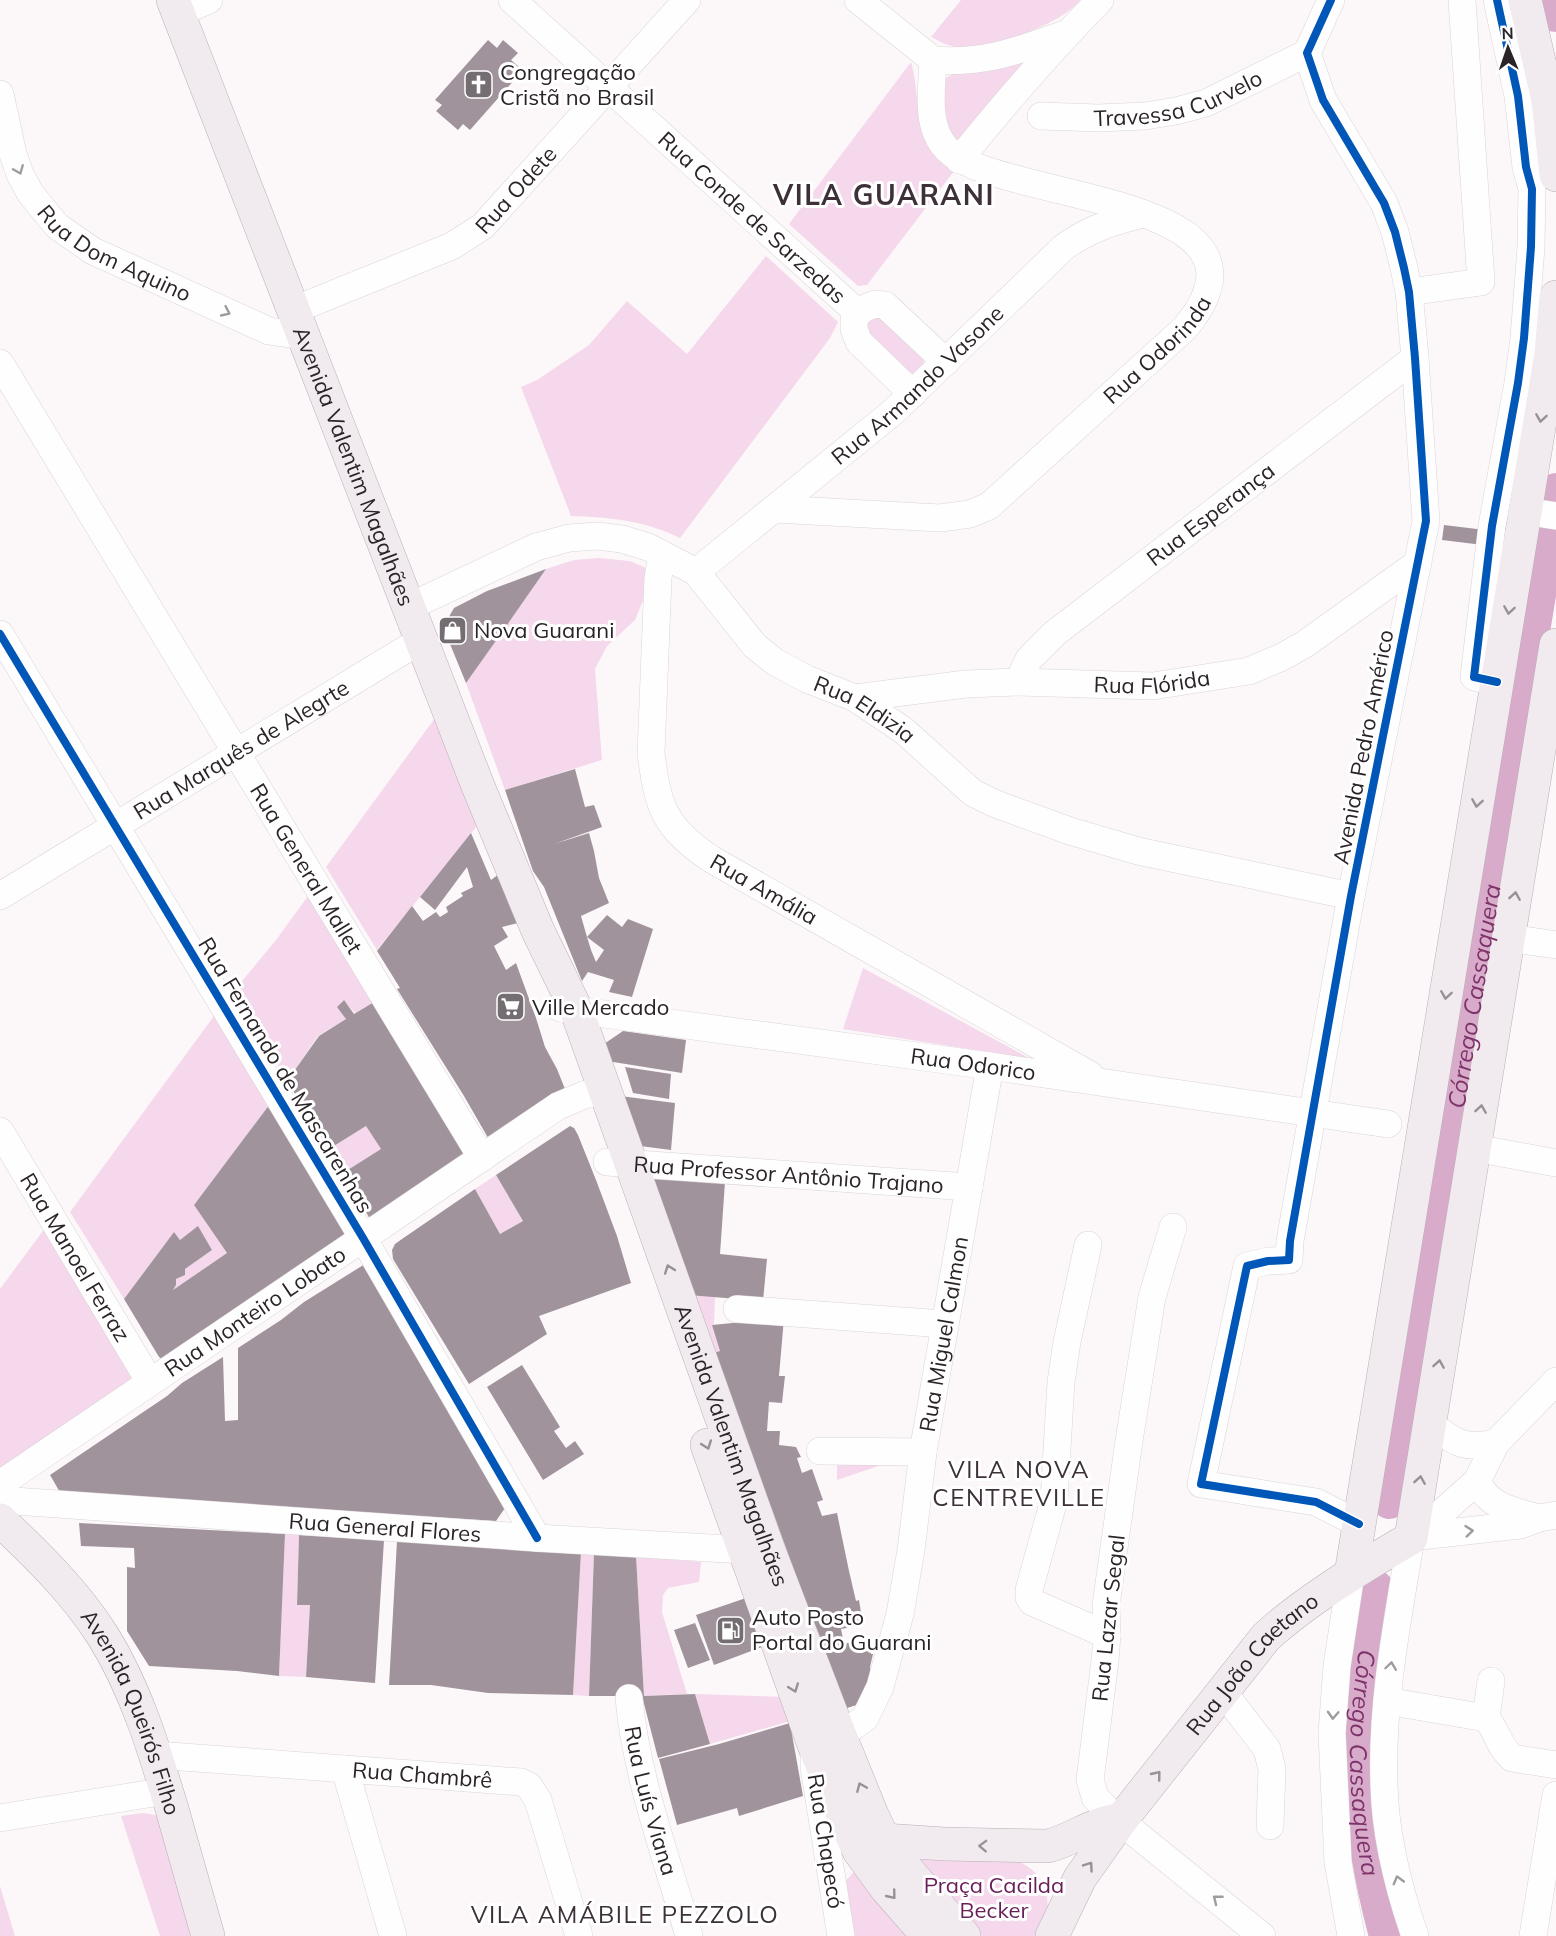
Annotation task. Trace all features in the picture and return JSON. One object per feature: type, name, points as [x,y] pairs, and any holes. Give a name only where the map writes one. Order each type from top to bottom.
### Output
[{"type":"main road","points":[[1525,0],[1548,100],[1556,175]]},
{"type":"main road","name":"Avenida Valentim Magalhães","points":[[176,6],[421,640],[568,1008],[594,1093],[827,1741],[872,1846],[886,1888],[928,1936]]},
{"type":"main road","points":[[1351,1574],[1497,682],[1540,513],[1556,297]]},
{"type":"main road","points":[[1411,1538],[1509,938],[1547,758],[1556,645]]},
{"type":"main road","name":"Avenida Queirós Filho","points":[[0,1520],[72,1593],[103,1636],[142,1714],[208,1936]]},
{"type":"main road","name":"Rua João Caetano","points":[[1059,1928],[1080,1878],[1120,1820],[1266,1637],[1279,1625],[1351,1574],[1411,1538]]},
{"type":"main road","points":[[872,1846],[1033,1847],[1060,1843],[1097,1825],[1120,1820]]},
{"type":"main road","name":"Avenida Valentim Magalhães","points":[[872,1846],[909,1872],[964,1936]]},
{"type":"main road","points":[[1033,1847],[1047,1855],[1058,1872],[1062,1885],[1059,1928]]},
{"type":"street","points":[[176,6],[209,0]]},
{"type":"street","name":"Rua Conde de Sarzedas","points":[[512,0],[858,313]]},
{"type":"street","name":"Rua Odete","points":[[299,323],[452,246],[483,226],[687,0]]},
{"type":"street","points":[[858,0],[933,60],[976,61],[1017,51],[1068,32]]},
{"type":"street","points":[[959,160],[995,114],[1068,32],[1100,0]]},
{"type":"street","points":[[1306,53],[1331,0]]},
{"type":"street","points":[[1409,292],[1480,282],[1462,0]]},
{"type":"street","points":[[1497,0],[1518,96],[1526,167],[1532,189],[1531,247],[1524,338],[1492,526],[1474,677],[1497,682]]},
{"type":"street","name":"Travessa Curvelo","points":[[1041,116],[1098,118],[1145,116],[1176,111],[1206,103],[1306,53]]},
{"type":"street","name":"Avenida Pedro Américo","points":[[1306,53],[1323,100],[1384,203],[1395,232],[1409,292],[1426,521],[1351,896],[1290,1240],[1289,1260],[1268,1261],[1247,1266],[1201,1484],[1316,1502],[1359,1524]]},
{"type":"street","name":"Rua Odorinda","points":[[775,509],[940,518],[970,514],[989,506],[1185,328],[1198,309],[1209,281],[1209,267],[1200,246],[1170,226],[1090,196],[998,174],[959,160],[946,149],[934,129],[931,102],[933,60]]},
{"type":"street","name":"Rua Dom Aquino","points":[[0,94],[13,154],[20,174],[40,207],[57,226],[93,251],[269,331],[299,323]]},
{"type":"street","name":"Rua Armando Vasone","points":[[696,572],[913,394],[1064,247],[1084,233],[1143,214]]},
{"type":"street","name":"Rua Conde de Sarzedas","points":[[913,394],[859,342],[854,329],[858,313],[875,304],[885,305],[946,362]]},
{"type":"street","name":"Rua Esperança","points":[[1018,682],[1029,659],[1054,633],[1415,358]]},
{"type":"street","name":"Rua General Mallet","points":[[0,363],[482,1158]]},
{"type":"street","name":"Rua Eldizia","points":[[410,607],[536,547],[569,538],[597,536],[622,539],[648,547],[696,572],[755,646],[775,662],[807,679],[855,698],[903,730],[973,793],[996,804],[1070,831],[1138,850],[1351,896]]},
{"type":"street","name":"Rua Amália","points":[[662,554],[658,578],[651,753],[655,781],[663,809],[675,830],[711,859],[1103,1083]]},
{"type":"street","name":"Rua Flórida","points":[[855,698],[966,684],[1018,682],[1152,686],[1249,671],[1305,644],[1418,563]]},
{"type":"street","name":"Rua Fernando de Mascarenhas","points":[[0,634],[363,1238],[537,1538]]},
{"type":"street","name":"Rua Marquês de Alegrte","points":[[0,896],[421,640]]},
{"type":"street","points":[[1509,938],[1556,945]]},
{"type":"street","name":"Rua Odorico","points":[[568,1008],[1388,1124]]},
{"type":"street","name":"Rua Miguel Calmon","points":[[827,1741],[865,1718],[880,1688],[900,1614],[944,1324],[990,1066]]},
{"type":"street","name":"Rua Monteiro Lobato","points":[[0,1484],[558,1106],[594,1093]]},
{"type":"street","name":"Rua Manoel Ferraz","points":[[0,1131],[150,1382]]},
{"type":"street","points":[[1475,1149],[1556,1163]]},
{"type":"street","name":"Rua Professor Antônio Trajano","points":[[619,1162],[969,1187]]},
{"type":"street","name":"Rua Lazar Segal","points":[[1173,1227],[1152,1297],[1106,1605],[1107,1635],[1090,1780],[1095,1797],[1109,1812],[1262,1936]]},
{"type":"street","points":[[1088,1245],[1067,1342],[1061,1382],[1054,1500],[1029,1597],[1032,1602],[1107,1635]]},
{"type":"street","points":[[737,1309],[944,1324]]},
{"type":"street","points":[[1415,1936],[1396,1873],[1387,1821],[1384,1785],[1387,1701],[1411,1538],[1477,1481],[1496,1443],[1556,1381]]},
{"type":"street","points":[[1429,1422],[1444,1435],[1468,1446],[1496,1443]]},
{"type":"street","points":[[820,1451],[923,1452]]},
{"type":"street","points":[[1477,1481],[1485,1496],[1494,1503],[1547,1517]]},
{"type":"street","name":"Rua General Flores","points":[[0,1500],[537,1538],[757,1551]]},
{"type":"street","points":[[1411,1538],[1520,1525],[1547,1517]]},
{"type":"street","points":[[1351,1574],[1336,1666],[1332,1733],[1338,1862],[1351,1936]]},
{"type":"street","points":[[1486,1718],[1491,1680]]},
{"type":"street","points":[[1223,1692],[1267,1749],[1272,1769],[1270,1826]]},
{"type":"street","name":"Rua Luís Viana","points":[[629,1698],[632,1728],[640,1765],[689,1936]]},
{"type":"street","points":[[1387,1701],[1486,1718],[1501,1746],[1512,1758],[1556,1765]]},
{"type":"street","name":"Rua Chapecó","points":[[827,1741],[814,1767],[841,1936]]},
{"type":"street","name":"Rua Chambrê","points":[[156,1755],[512,1780],[529,1786],[538,1800],[579,1936]]},
{"type":"street","points":[[345,1769],[393,1936]]},
{"type":"street","points":[[0,1818],[166,1791]]},
{"type":"street","points":[[1533,1936],[1556,1795]]},
{"type":"street","points":[[833,1888],[842,1868],[872,1846]]},
{"type":"green space","points":[[961,0],[1080,0],[1057,19],[1005,40],[971,47],[957,47],[931,37]]},
{"type":"green space","points":[[1031,56],[961,147],[943,127],[940,83],[958,71],[970,67]]},
{"type":"green space","points":[[911,62],[924,137],[930,150],[954,171],[867,285],[858,286],[789,224]]},
{"type":"green space","points":[[766,256],[838,322],[830,338],[680,538],[627,521],[571,516],[521,387],[537,380],[589,345],[627,301],[687,354]]},
{"type":"green space","points":[[879,317],[923,357],[924,366],[915,374],[911,375],[865,335],[866,322]]},
{"type":"green space","points":[[598,558],[630,561],[644,567],[652,579],[635,620],[607,646],[595,669],[602,760],[505,790],[466,683],[546,569],[574,560]]},
{"type":"green space","points":[[435,718],[477,826],[377,950],[326,867]]},
{"type":"green space","points":[[308,896],[374,1002],[355,1013],[343,1000],[338,1007],[346,1019],[318,1036],[287,1081],[233,992],[276,940]]},
{"type":"green space","points":[[863,968],[1031,1059],[843,1029]]},
{"type":"green space","points":[[214,1016],[270,1104],[194,1205],[227,1253],[173,1290],[176,1279],[185,1275],[185,1269],[212,1250],[198,1227],[180,1240],[174,1232],[124,1299],[70,1212]]},
{"type":"green space","points":[[366,1126],[381,1149],[343,1173],[329,1149]]},
{"type":"green space","points":[[496,1175],[523,1221],[500,1234],[475,1189]]},
{"type":"green space","points":[[45,1228],[150,1382],[0,1484],[0,1289]]},
{"type":"green space","points":[[688,1295],[715,1296],[714,1324],[712,1325],[720,1351],[710,1354]]},
{"type":"green space","points":[[893,1461],[837,1480],[837,1462]]},
{"type":"green space","points":[[285,1534],[299,1535],[297,1605],[310,1605],[306,1677],[279,1676]]},
{"type":"green space","points":[[581,1552],[594,1553],[589,1696],[573,1695]]},
{"type":"green space","points":[[636,1556],[701,1562],[699,1582],[668,1588],[663,1595],[662,1612],[687,1694],[644,1696]]},
{"type":"green space","points":[[695,1694],[788,1697],[794,1720],[710,1744]]},
{"type":"green space","points":[[143,1813],[156,1815],[162,1826],[194,1936],[160,1936],[121,1816]]},
{"type":"green space","name":"Praça Cacilda Becker","points":[[926,1857],[1018,1861],[1030,1868],[1038,1875],[1046,1892],[1048,1936],[979,1936],[918,1864]]},
{"type":"green space","name":"Praça Cacilda Becker","points":[[859,1866],[910,1936],[851,1936],[842,1885]]},
{"type":"green space","points":[[0,1886],[15,1936],[0,1936]]},
{"type":"building","name":"Congregação Cristã no Brasil","points":[[488,40],[497,48],[503,40],[518,53],[511,60],[523,70],[470,130],[463,124],[458,130],[436,111],[442,105],[435,100]]},
{"type":"building","points":[[1444,525],[1485,530],[1483,545],[1442,540]]},
{"type":"building","points":[[546,569],[466,683],[443,627],[454,608],[487,591]]},
{"type":"building","points":[[575,769],[585,807],[594,805],[602,827],[554,844],[589,833],[599,878],[609,903],[581,916],[587,937],[607,915],[622,927],[628,919],[653,929],[632,997],[609,992],[614,980],[588,972],[582,981],[544,887],[533,871],[505,790]],"holes":[[[587,937],[604,950],[596,962]]]},
{"type":"building","points":[[471,833],[491,880],[499,874],[518,923],[502,927],[508,937],[494,946],[506,970],[516,963],[545,1047],[567,1094],[491,1143],[397,989],[400,988],[377,951],[412,906],[423,921],[436,912],[440,917],[448,912],[446,907],[463,896],[461,893],[473,887],[467,867],[435,910],[420,897]]},
{"type":"building","points":[[344,1000],[354,1014],[374,1002],[471,1158],[370,1219],[343,1173],[381,1149],[366,1126],[329,1149],[287,1081],[319,1036],[346,1019],[337,1007]]},
{"type":"building","points":[[623,1031],[686,1040],[682,1073],[607,1061],[601,1046]]},
{"type":"building","points":[[625,1067],[671,1074],[669,1099],[633,1093]]},
{"type":"building","points":[[620,1096],[675,1103],[671,1150],[640,1146]]},
{"type":"building","points":[[270,1104],[347,1232],[347,1239],[169,1364],[159,1357],[124,1299],[174,1232],[180,1240],[198,1226],[212,1250],[185,1269],[185,1275],[176,1279],[173,1290],[227,1253],[194,1205]]},
{"type":"building","points":[[570,1126],[578,1135],[596,1180],[617,1236],[631,1283],[539,1316],[547,1334],[469,1384],[393,1259],[392,1250],[395,1244],[475,1189],[500,1234],[523,1221],[496,1175]]},
{"type":"building","points":[[647,1177],[725,1182],[720,1254],[767,1259],[763,1301],[688,1295]]},
{"type":"building","points":[[365,1264],[505,1508],[496,1521],[61,1494],[50,1475],[223,1357],[225,1421],[238,1420],[238,1348],[304,1302]]},
{"type":"building","points":[[784,1318],[779,1376],[785,1376],[782,1403],[769,1402],[767,1431],[780,1431],[779,1445],[796,1447],[801,1457],[797,1458],[802,1473],[812,1469],[823,1500],[817,1502],[822,1516],[837,1513],[863,1625],[841,1629],[844,1644],[867,1638],[871,1654],[873,1654],[870,1667],[872,1680],[863,1703],[847,1708],[841,1699],[743,1430],[710,1354],[720,1351],[712,1325]]},
{"type":"building","points":[[522,1365],[560,1427],[554,1431],[566,1448],[575,1441],[584,1454],[543,1480],[487,1387]]},
{"type":"building","points":[[79,1523],[285,1534],[279,1676],[149,1666],[127,1631],[127,1567],[135,1568],[134,1548],[81,1546]]},
{"type":"building","points":[[299,1535],[384,1540],[375,1683],[306,1677],[310,1605],[297,1605]]},
{"type":"building","points":[[397,1541],[581,1552],[573,1695],[488,1693],[431,1685],[389,1685]]},
{"type":"building","points":[[594,1553],[636,1556],[644,1696],[695,1694],[710,1744],[658,1758],[642,1696],[589,1696]]},
{"type":"building","name":"Auto Posto Portal do Guarani","points":[[749,1597],[767,1645],[714,1665],[696,1615]]},
{"type":"building","points":[[695,1623],[710,1660],[688,1668],[674,1630]]},
{"type":"building","points":[[790,1723],[803,1796],[739,1816],[737,1808],[677,1825],[659,1759]]},
{"type":"waterway","name":"Córrego Cassaquera","points":[[1552,0],[1556,15]]},
{"type":"waterway","name":"Córrego Cassaquera","points":[[1389,1502],[1429,1271],[1556,490]]},
{"type":"waterway","name":"Córrego Cassaquera","points":[[1376,1587],[1361,1710],[1359,1774],[1366,1844],[1386,1936]]},
{"type":"cycle path","points":[[1331,0],[1307,53],[1323,100],[1384,203],[1395,232],[1409,292],[1426,521],[1351,896],[1290,1241],[1289,1260],[1268,1261],[1247,1266],[1201,1484],[1316,1502],[1359,1524]]},
{"type":"cycle path","points":[[1497,0],[1518,96],[1526,167],[1532,189],[1531,247],[1524,338],[1492,526],[1474,677],[1497,682]]},
{"type":"cycle path","points":[[0,634],[363,1238],[537,1538]]},
{"type":"place","name":"Congregação Cristã no Brasil","points":[[479,85]]},
{"type":"place","name":"Nova Guarani","points":[[453,630]]},
{"type":"place","name":"Ville Mercado","points":[[511,1007]]},
{"type":"place","name":"Auto Posto Portal do Guarani","points":[[731,1630]]},
{"type":"district","name":"VILA GUARANI","points":[[884,194]]},
{"type":"district","name":"VILA NOVA CENTREVILLE","points":[[1019,1483]]},
{"type":"district","name":"VILA AMÁBILE PEZZOLO","points":[[625,1914]]}]
